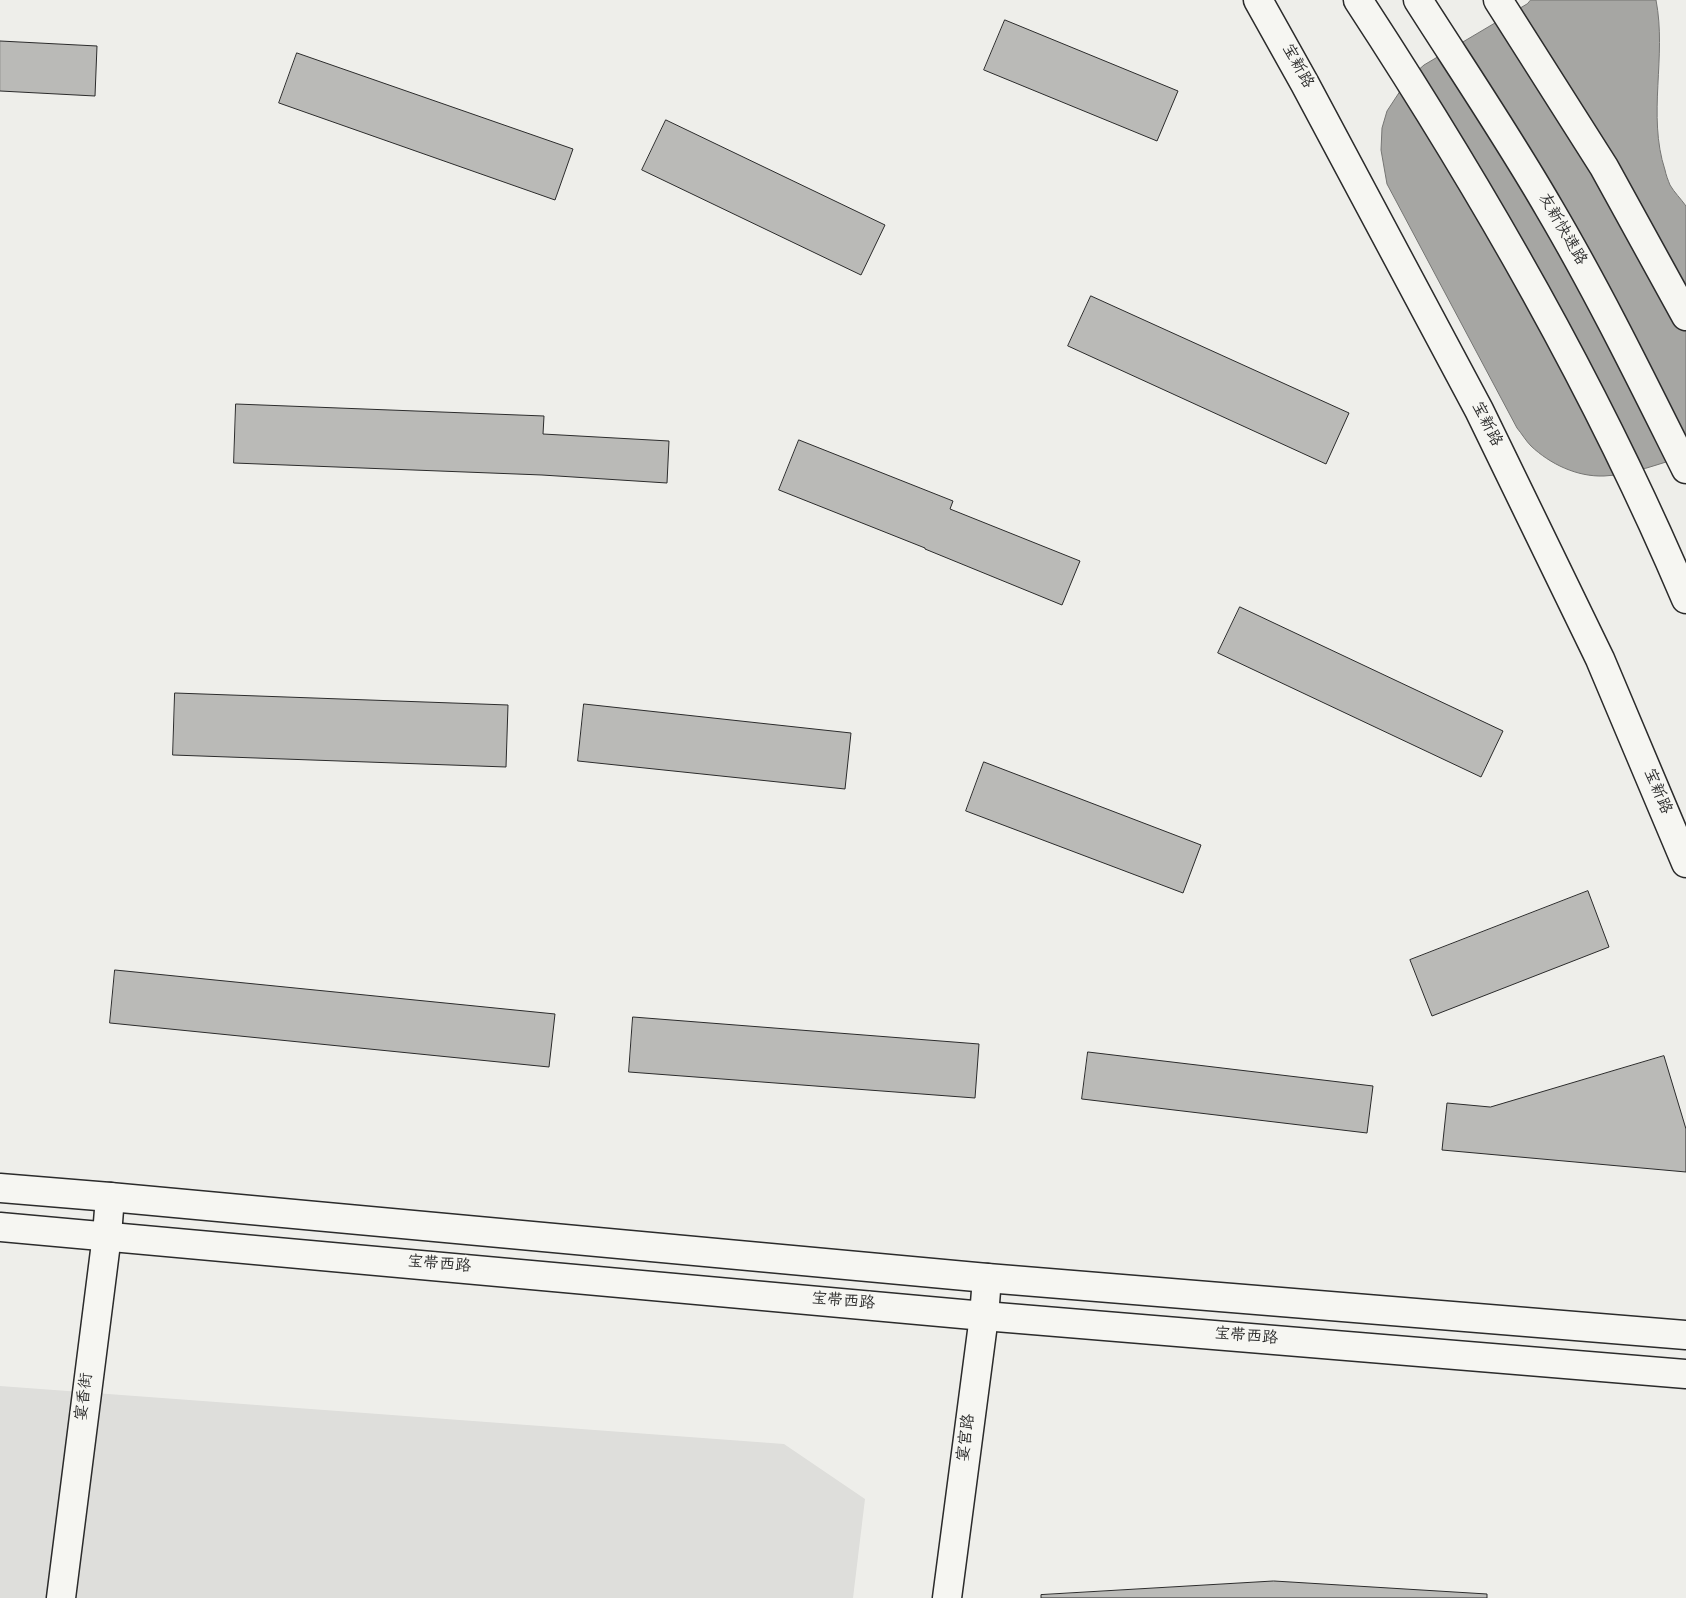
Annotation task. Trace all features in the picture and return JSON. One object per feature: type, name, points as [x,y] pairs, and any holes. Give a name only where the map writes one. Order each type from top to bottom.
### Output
[{"type":"main road","name":"宝新路","points":[[1258,0],[1305,84],[1478,410],[1600,659],[1686,863]]},
{"type":"main road","points":[[1358,0],[1481,197],[1594,400],[1686,599]]},
{"type":"main road","name":"友新快速路","points":[[1418,0],[1550,208],[1615,326],[1686,469]]},
{"type":"main road","points":[[1498,0],[1604,167],[1686,316]]},
{"type":"main road","points":[[0,1188],[987,1278],[1686,1335]]},
{"type":"main road","name":"宴香街","points":[[60,1598],[107,1235],[110,1197]]},
{"type":"main road","name":"宝带西路","points":[[0,1226],[984,1316],[1686,1374]]},
{"type":"main road","name":"宴宫路","points":[[947,1598],[984,1316],[987,1278]]},
{"type":"shaded area","points":[[1531,0],[1656,0],[1660,42],[1657,107],[1660,149],[1670,185],[1686,206],[1686,456],[1625,473],[1594,476],[1574,472],[1555,464],[1527,442],[1517,428],[1387,184],[1381,150],[1382,128],[1387,111],[1408,79],[1424,65]]},
{"type":"shaded area","points":[[0,1386],[784,1444],[865,1499],[853,1598],[0,1598]]},
{"type":"building","points":[[1005,20],[1178,91],[1157,141],[984,70]]},
{"type":"building","points":[[0,41],[97,46],[95,96],[0,91]]},
{"type":"building","points":[[297,53],[573,149],[555,200],[279,103]]},
{"type":"building","points":[[666,120],[885,225],[861,275],[642,170]]},
{"type":"building","points":[[1091,296],[1349,413],[1326,464],[1068,346]]},
{"type":"building","points":[[236,404],[544,416],[543,434],[669,441],[667,483],[542,475],[234,463]]},
{"type":"building","points":[[799,440],[953,501],[950,509],[1080,561],[1062,605],[779,490]]},
{"type":"building","points":[[1240,607],[1503,731],[1481,777],[1218,653]]},
{"type":"building","points":[[175,693],[508,705],[506,767],[173,755]]},
{"type":"building","points":[[584,704],[851,733],[845,789],[578,761]]},
{"type":"building","points":[[984,762],[1201,845],[1183,893],[966,811]]},
{"type":"building","points":[[1588,891],[1609,947],[1432,1016],[1410,960]]},
{"type":"building","points":[[115,970],[555,1014],[549,1067],[110,1023]]},
{"type":"building","points":[[633,1017],[979,1044],[975,1098],[629,1072]]},
{"type":"building","points":[[1088,1052],[1373,1086],[1367,1133],[1082,1099]]},
{"type":"building","points":[[1664,1056],[1686,1129],[1686,1172],[1442,1150],[1447,1103],[1490,1107]]},
{"type":"building","points":[[1274,1581],[1487,1594],[1487,1598],[1041,1598],[1041,1595]]}]
